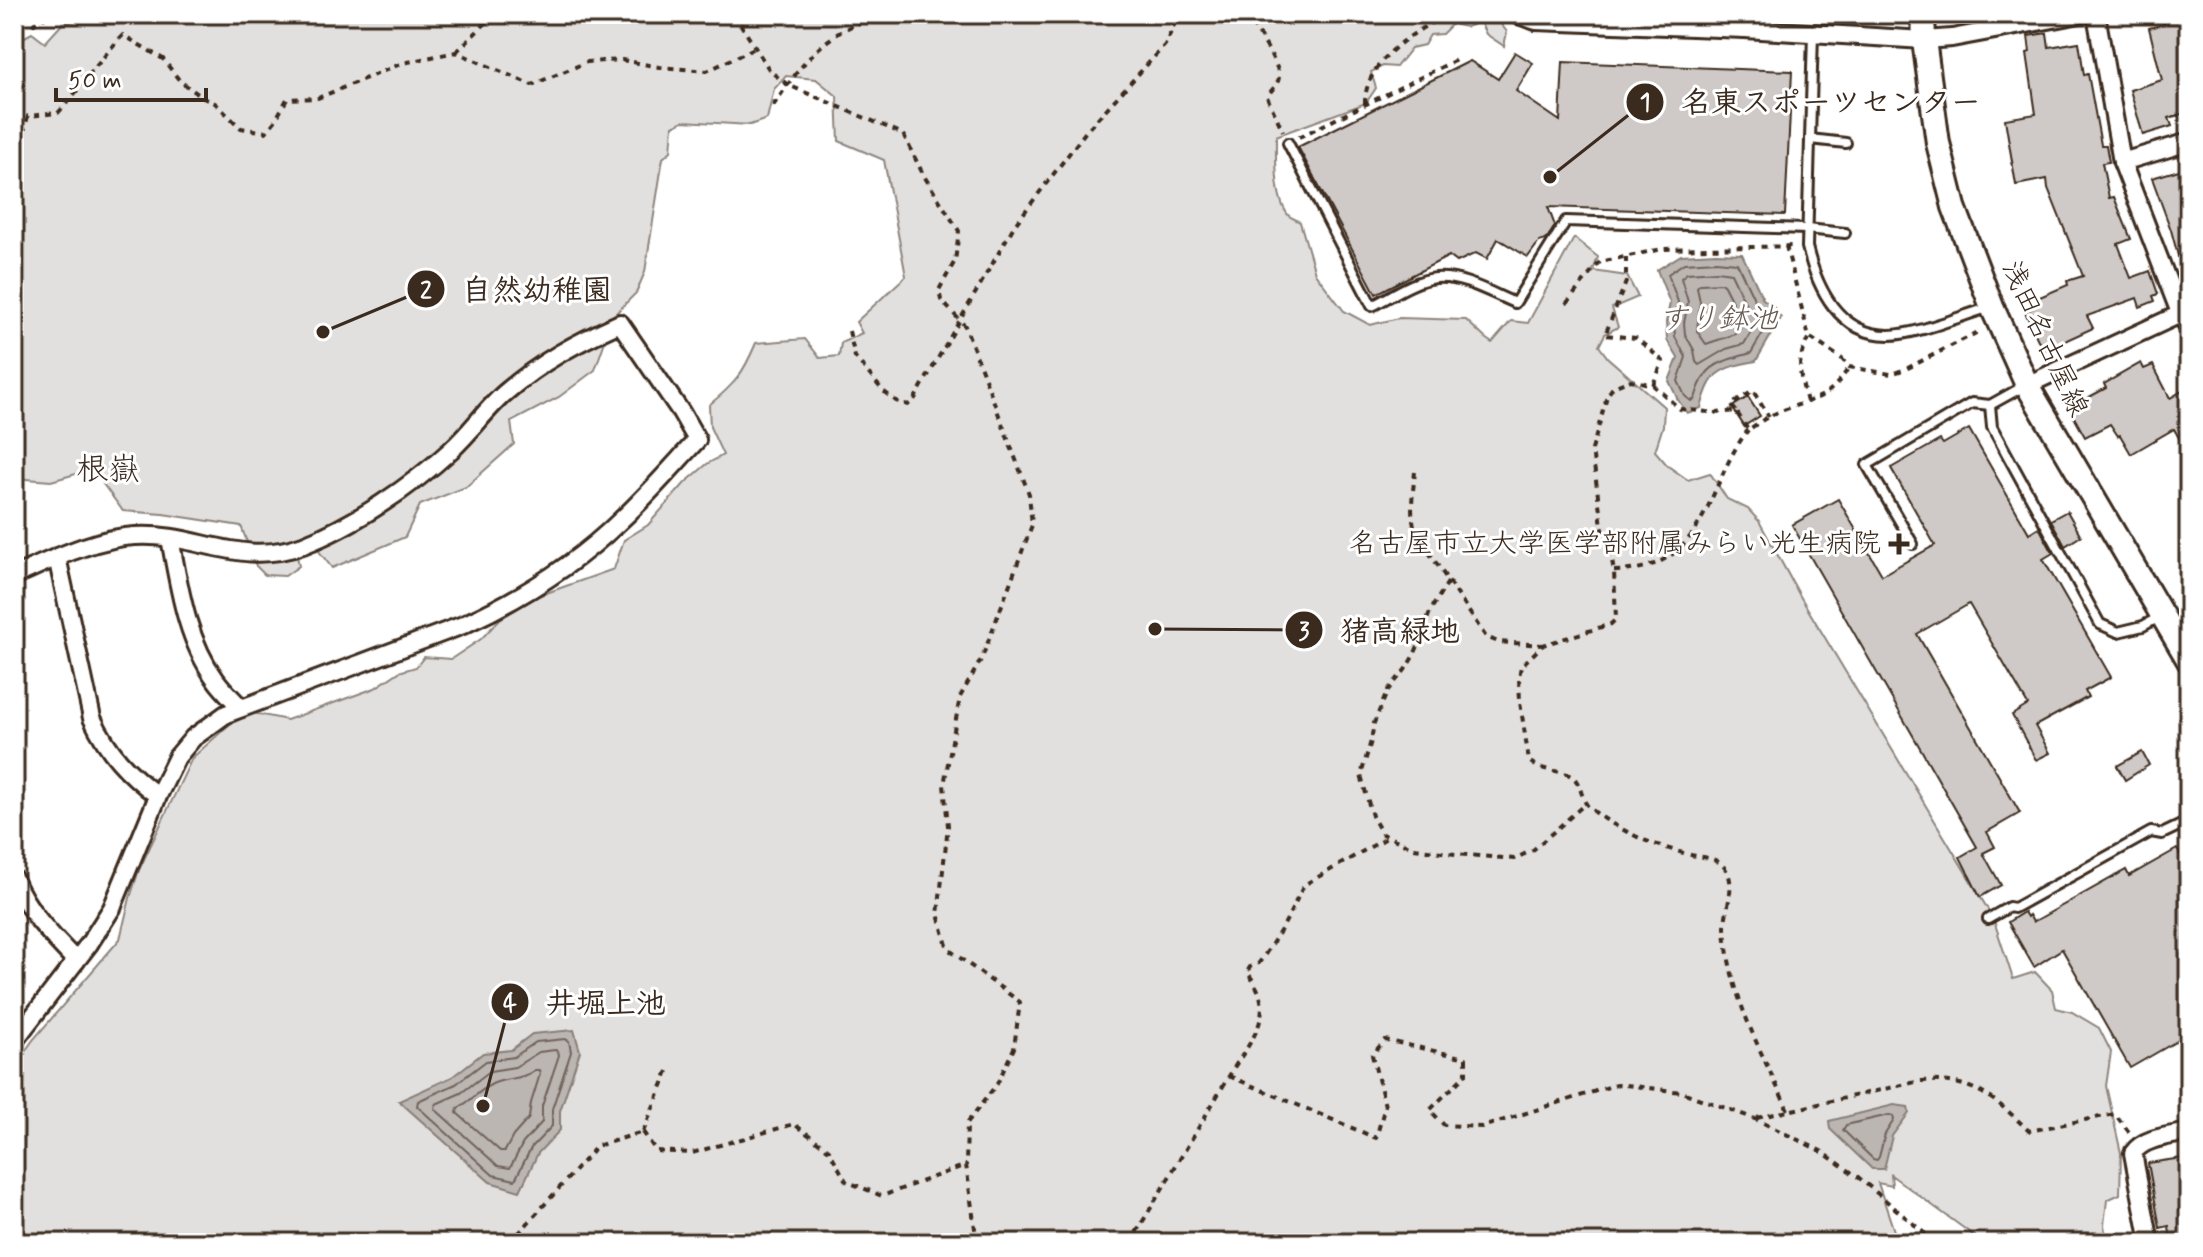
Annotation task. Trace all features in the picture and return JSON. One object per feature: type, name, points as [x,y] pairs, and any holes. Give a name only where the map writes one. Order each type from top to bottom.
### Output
[{"type":"main road","name":"浅田名古屋線","points":[[1923,14],[1924,40],[1944,169],[1954,207],[1992,307],[2027,385],[2189,661]]},
{"type":"street","points":[[1516,14],[1536,21],[1746,22],[1813,33],[1924,40],[1952,38],[2080,14]]},
{"type":"street","points":[[2096,14],[2122,162],[2189,328]]},
{"type":"street","points":[[2122,162],[2189,142]]},
{"type":"street","points":[[2027,385],[2184,311]]},
{"type":"street","points":[[14,576],[57,557],[137,535],[170,538],[236,552],[266,553],[301,546],[375,508],[453,449],[504,394],[548,360],[573,344],[620,323],[697,440],[621,521],[579,556],[497,609],[463,625],[226,714],[193,738],[177,757],[158,796],[112,908],[89,944],[14,1041]]},
{"type":"street","points":[[170,538],[184,611],[203,659],[217,682],[241,708]]},
{"type":"street","points":[[57,557],[92,718],[118,761],[158,796]]},
{"type":"street","points":[[14,879],[22,898],[44,928],[76,961]]},
{"type":"street","points":[[2150,1243],[2133,1153],[2139,1145],[2189,1132]]},
{"type":"lane","points":[[1813,33],[1807,247],[1811,266],[1827,300],[1843,320],[1864,331],[1888,335],[1909,332],[1992,307]]},
{"type":"lane","points":[[1810,139],[1846,143]]},
{"type":"lane","points":[[1288,143],[1372,306],[1420,282],[1436,278],[1472,284],[1515,303],[1566,221],[1845,233]]},
{"type":"lane","points":[[1913,544],[1867,465],[1972,403],[1990,405],[2027,385]]},
{"type":"lane","points":[[1990,405],[1992,427],[2100,624],[2118,632],[2143,626],[2162,616]]},
{"type":"lane","points":[[1988,919],[2009,907],[2014,908],[2151,832],[2162,834],[2183,824],[2189,832]]},
{"type":"path","points":[[24,14],[34,24],[50,14]]},
{"type":"path","points":[[14,168],[28,116],[58,113],[83,86],[102,56],[123,35],[163,59],[180,81],[215,103],[241,128],[266,132],[287,99],[318,98],[403,63],[456,52],[492,17],[503,14]]},
{"type":"path","points":[[734,14],[770,71],[788,85],[903,134],[924,176],[959,231],[955,261],[939,290],[941,300],[965,326],[1029,494],[1032,525],[982,658],[960,697],[944,785],[948,826],[938,914],[948,949],[1020,1002],[1014,1048],[997,1084],[967,1123],[966,1165],[977,1243]]},
{"type":"path","points":[[773,106],[798,70],[824,42],[883,14]]},
{"type":"path","points":[[849,331],[855,357],[883,391],[908,405],[914,400],[1014,226],[1087,130],[1165,45],[1179,14]]},
{"type":"path","points":[[1245,14],[1254,24],[1279,71],[1277,85],[1267,97],[1288,143],[1460,58]]},
{"type":"path","points":[[1365,104],[1368,85],[1384,60],[1415,31],[1447,14]]},
{"type":"path","points":[[456,52],[532,85],[587,62],[622,60],[707,71],[755,48]]},
{"type":"path","points":[[1566,304],[1600,262],[1662,249],[1807,247]]},
{"type":"path","points":[[1626,257],[1626,282],[1605,335],[1636,338],[1663,361],[1653,385]]},
{"type":"path","points":[[1807,402],[1799,370],[1802,350],[1809,337]]},
{"type":"path","points":[[1614,571],[1645,568],[1685,544],[1696,531],[1748,430],[1769,417],[1828,394],[1839,384],[1849,367]]},
{"type":"path","points":[[1415,472],[1411,502],[1416,533],[1486,637],[1498,642],[1543,645],[1611,624],[1616,619],[1614,571],[1602,526],[1592,450],[1607,396],[1613,387],[1631,380],[1653,385],[1680,409],[1717,413],[1736,411]]},
{"type":"path","points":[[1748,430],[1731,405],[1753,391],[1769,417]]},
{"type":"path","points":[[1448,582],[1430,611],[1414,655],[1380,705],[1361,775],[1372,816],[1382,834],[1414,848],[1514,859],[1533,850],[1586,803]]},
{"type":"path","points":[[1543,645],[1521,666],[1519,677],[1529,761],[1538,768],[1566,773],[1576,780],[1586,803],[1597,814],[1643,840],[1711,859],[1725,869],[1731,882],[1725,925],[1732,975],[1740,1004],[1788,1110]]},
{"type":"path","points":[[1130,1243],[1252,1041],[1263,1009],[1257,985],[1247,972],[1250,967],[1259,963],[1266,953],[1304,885],[1388,837]]},
{"type":"path","points":[[1229,1076],[1376,1138],[1385,1106],[1372,1055],[1385,1040],[1466,1058],[1466,1074],[1430,1110],[1444,1125],[1482,1127],[1618,1084],[1682,1092],[1755,1119],[1821,1151],[1858,1177],[1936,1243]]},
{"type":"path","points":[[643,1132],[668,1071]]},
{"type":"path","points":[[1755,1119],[1934,1080],[1957,1083],[1980,1091],[2000,1103],[2029,1131],[2115,1114],[2139,1145]]},
{"type":"path","points":[[643,1132],[656,1151],[692,1153],[794,1124],[829,1150],[846,1181],[882,1196],[966,1165]]},
{"type":"path","points":[[510,1243],[597,1146],[643,1132]]},
{"type":"shaded area","points":[[105,14],[1498,14],[1497,19],[1507,32],[1504,46],[1486,34],[1480,22],[1466,27],[1452,24],[1442,34],[1430,35],[1424,45],[1411,48],[1396,67],[1383,66],[1371,72],[1376,88],[1366,103],[1276,136],[1281,199],[1289,216],[1300,222],[1315,273],[1344,311],[1370,325],[1399,318],[1466,320],[1492,343],[1511,321],[1528,323],[1574,238],[1598,257],[1593,271],[1627,276],[1638,297],[1612,308],[1618,327],[1605,334],[1599,346],[1608,358],[1664,407],[1663,426],[1655,451],[1668,466],[1688,480],[1710,473],[1727,499],[1748,509],[1759,521],[1800,596],[1993,918],[2013,979],[2035,972],[2052,990],[2056,1008],[2072,1012],[2099,1028],[2111,1052],[2106,1086],[2121,1153],[2120,1194],[2107,1200],[2104,1225],[2107,1243],[1984,1243],[1891,1175],[1892,1186],[1878,1183],[1898,1243],[14,1243],[14,1067],[33,1040],[120,939],[139,870],[192,758],[230,724],[253,713],[287,720],[375,688],[399,672],[416,667],[424,657],[451,659],[481,639],[500,619],[538,596],[614,569],[624,540],[648,525],[685,483],[723,455],[710,427],[709,405],[737,378],[756,343],[805,339],[820,358],[839,356],[841,343],[862,333],[856,322],[906,276],[884,160],[839,141],[837,96],[816,79],[786,76],[774,89],[767,119],[750,125],[683,121],[673,126],[671,151],[663,158],[645,272],[636,293],[614,315],[595,370],[559,397],[511,422],[514,444],[466,487],[420,505],[405,537],[332,568],[311,541],[295,545],[299,566],[285,576],[265,575],[256,566],[241,526],[123,511],[103,484],[97,468],[51,481],[14,478],[14,32],[21,39],[32,33],[45,43],[63,23]]},
{"type":"water","name":"すり鉢池","points":[[1742,254],[1763,299],[1772,305],[1781,318],[1756,361],[1718,373],[1709,386],[1701,408],[1687,413],[1669,381],[1678,358],[1667,340],[1666,322],[1670,303],[1657,270],[1681,255]]},
{"type":"water","points":[[574,1030],[580,1051],[560,1111],[560,1130],[538,1153],[520,1191],[490,1182],[399,1101],[452,1077],[483,1053],[511,1050],[532,1034]]},
{"type":"water","points":[[1894,1105],[1908,1107],[1909,1113],[1892,1136],[1884,1169],[1872,1169],[1830,1129],[1829,1121]]},
{"type":"building","points":[[2161,14],[2189,14],[2189,112],[2169,118],[2172,126],[2143,135],[2130,90],[2162,80],[2149,28],[2164,24]]},
{"type":"building","points":[[2047,33],[2049,47],[2079,42],[2101,145],[2106,145],[2109,162],[2102,163],[2109,198],[2114,197],[2131,239],[2118,244],[2131,278],[2150,271],[2158,294],[2153,296],[2155,301],[2140,307],[2137,298],[2087,316],[2093,328],[2043,351],[2025,312],[2038,305],[2035,299],[2068,285],[2067,281],[2083,276],[2047,179],[2016,185],[2005,119],[2036,114],[2027,53],[2030,52],[2028,36]]},
{"type":"building","points":[[1515,52],[1533,63],[1516,91],[1560,121],[1563,62],[1792,71],[1785,215],[1548,207],[1555,226],[1546,240],[1539,242],[1528,257],[1498,239],[1487,259],[1476,253],[1457,262],[1449,256],[1376,294],[1298,147],[1470,61],[1498,79]]},
{"type":"building","points":[[2189,167],[2189,277],[2184,278],[2152,178]]},
{"type":"building","points":[[2141,363],[2144,369],[2153,365],[2170,398],[2189,387],[2189,456],[2174,429],[2131,454],[2110,424],[2085,437],[2069,408],[2106,388],[2104,384]]},
{"type":"building","points":[[1748,397],[1760,416],[1744,426],[1732,407]]},
{"type":"building","points":[[1969,429],[2029,533],[2039,527],[2053,553],[2043,559],[2111,677],[2085,691],[2088,697],[2035,726],[2050,753],[2036,760],[2012,715],[2028,705],[1969,604],[1917,634],[2020,813],[1987,832],[1995,847],[1983,853],[2001,885],[1980,897],[1960,857],[1977,847],[1792,525],[1838,499],[1882,575],[1935,545],[1891,468],[1940,440],[1943,444]]},
{"type":"building","points":[[2067,511],[2081,536],[2065,546],[2051,520]]},
{"type":"building","points":[[2142,752],[2149,765],[2125,780],[2117,766]]},
{"type":"building","points":[[2177,849],[2189,869],[2189,1034],[2130,1068],[2062,949],[2034,967],[2008,922],[2024,912],[2033,922],[2126,870],[2129,876]]},
{"type":"building","points":[[2189,1157],[2189,1243],[2171,1243],[2169,1226],[2160,1228],[2148,1163]]},
{"type":"place","name":"名東スポーツセンター","points":[[1550,177]]},
{"type":"place","name":"自然幼稚園","points":[[323,332]]},
{"type":"place","name":"名古屋市立大学医学部附属みらい光生病院","points":[[1899,544]]},
{"type":"place","name":"猪高緑地","points":[[1155,629]]},
{"type":"place","name":"井堀上池","points":[[483,1106]]},
{"type":"district","name":"根嶽","points":[[108,470]]}]
